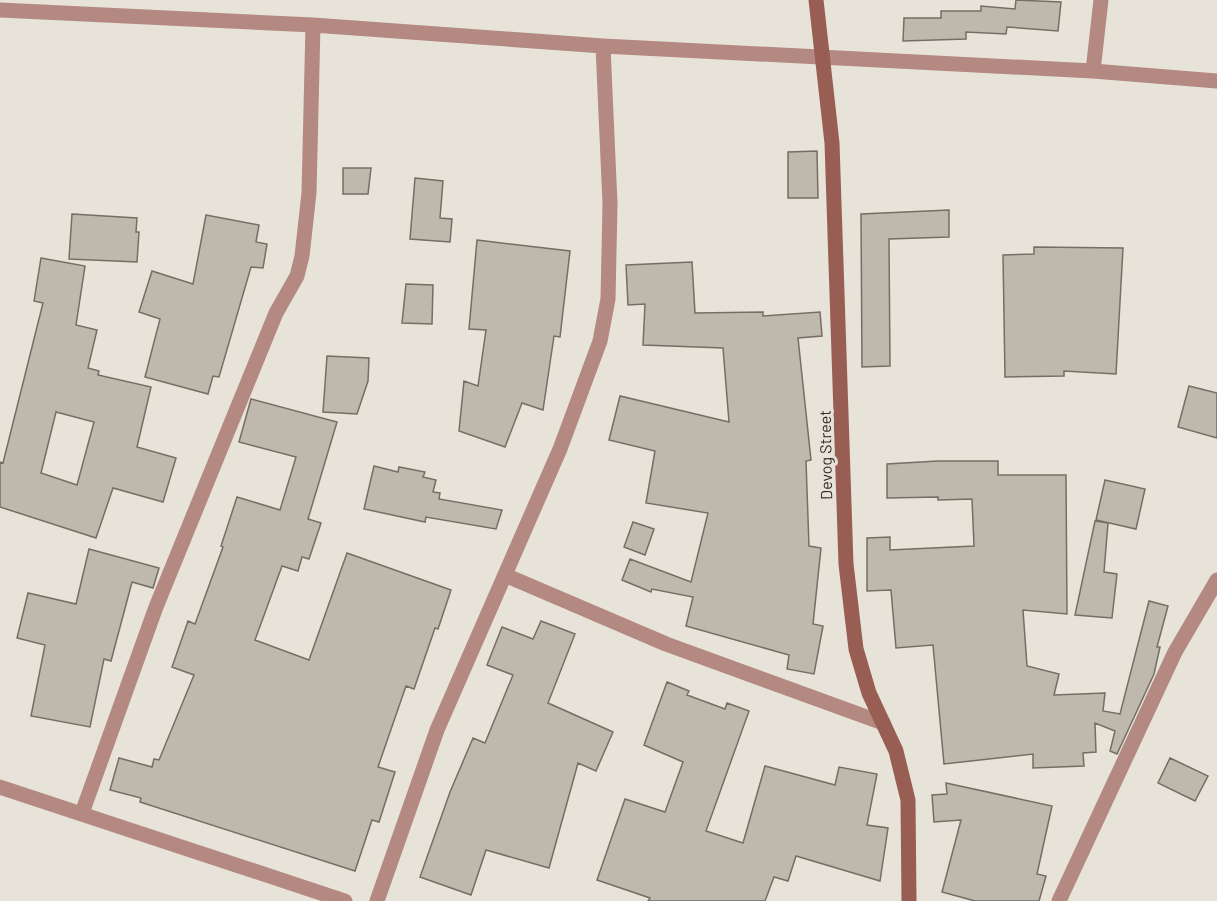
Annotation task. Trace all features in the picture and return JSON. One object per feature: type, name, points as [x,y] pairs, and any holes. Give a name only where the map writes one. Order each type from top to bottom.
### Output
[{"type":"street","name":"Devog Street","points":[[816,0],[832,143],[846,564],[856,649],[869,693],[896,752],[908,800],[909,901]]},
{"type":"street","points":[[1093,71],[1101,0]]},
{"type":"street","points":[[0,10],[313,25],[603,46],[1093,71],[1217,81]]},
{"type":"street","points":[[82,813],[156,607],[276,313],[297,276],[302,256],[309,193],[313,25]]},
{"type":"street","points":[[377,901],[437,730],[507,576],[560,449],[596,352],[608,299],[610,204],[603,46]]},
{"type":"street","points":[[507,576],[666,644],[883,723]]},
{"type":"street","points":[[1059,901],[1175,652],[1217,580]]},
{"type":"street","points":[[0,787],[345,901]]},
{"type":"building","points":[[1016,0],[1061,2],[1058,31],[1007,27],[1006,34],[966,32],[966,39],[903,41],[904,18],[941,18],[941,11],[981,11],[981,6],[1015,9]]},
{"type":"building","points":[[817,151],[818,198],[788,198],[788,152]]},
{"type":"building","points":[[343,168],[371,168],[368,194],[343,194]]},
{"type":"building","points":[[415,178],[443,181],[440,218],[452,219],[450,242],[410,239]]},
{"type":"building","points":[[949,210],[949,237],[889,239],[890,366],[862,367],[861,214]]},
{"type":"building","points":[[72,214],[137,218],[136,232],[139,232],[137,262],[69,259]]},
{"type":"building","points":[[206,215],[259,225],[256,242],[267,244],[263,268],[251,267],[219,377],[213,376],[208,394],[145,377],[160,319],[139,312],[152,271],[193,284]]},
{"type":"building","points":[[477,240],[570,251],[560,337],[554,336],[543,410],[522,403],[505,447],[459,431],[464,381],[478,386],[486,330],[469,329]]},
{"type":"building","points":[[1034,247],[1123,248],[1116,374],[1064,371],[1064,376],[1005,377],[1003,255],[1034,254]]},
{"type":"building","points":[[41,258],[85,266],[76,325],[97,330],[88,368],[99,371],[98,375],[151,387],[137,447],[176,458],[163,502],[113,488],[96,538],[0,507],[0,462],[3,463],[43,303],[34,301]],"holes":[[[56,412],[94,422],[77,485],[41,473]]]},
{"type":"building","points":[[692,262],[695,313],[763,312],[763,316],[820,312],[822,336],[798,338],[811,460],[806,461],[809,546],[821,548],[813,624],[823,626],[814,674],[787,669],[789,655],[686,626],[693,597],[652,589],[651,592],[622,580],[630,559],[691,582],[708,513],[646,503],[655,451],[609,440],[620,396],[729,422],[723,348],[643,345],[645,304],[628,305],[626,265]]},
{"type":"building","points":[[406,284],[433,285],[432,324],[402,323]]},
{"type":"building","points":[[327,356],[369,358],[368,381],[357,414],[323,412]]},
{"type":"building","points":[[1189,386],[1217,393],[1217,438],[1178,427]]},
{"type":"building","points":[[251,399],[337,422],[308,519],[321,523],[309,559],[302,557],[298,571],[282,566],[255,640],[309,660],[347,553],[451,590],[414,689],[406,686],[378,767],[395,772],[379,822],[372,820],[355,871],[140,802],[141,798],[110,790],[119,758],[152,767],[154,759],[159,760],[194,675],[172,667],[188,621],[195,624],[223,547],[221,546],[237,497],[280,510],[296,457],[239,442]]},
{"type":"building","points":[[998,461],[998,475],[1066,475],[1067,614],[1023,610],[1027,666],[1059,674],[1054,695],[1105,693],[1103,711],[1120,714],[1149,601],[1168,606],[1157,647],[1160,647],[1154,674],[1117,754],[1110,751],[1115,731],[1095,723],[1096,752],[1083,753],[1084,766],[1033,768],[1033,754],[944,764],[933,645],[896,648],[891,590],[867,591],[867,538],[890,537],[890,550],[974,546],[972,499],[887,498],[887,464]]},
{"type":"building","points":[[374,466],[398,472],[399,467],[425,472],[423,477],[436,480],[433,492],[440,493],[439,499],[502,510],[496,529],[426,517],[425,522],[364,509]]},
{"type":"building","points":[[1105,480],[1145,489],[1136,529],[1096,520]]},
{"type":"building","points":[[1095,521],[1108,523],[1104,572],[1117,574],[1112,618],[1075,615]]},
{"type":"building","points":[[633,522],[654,529],[645,555],[624,547]]},
{"type":"building","points":[[89,549],[159,568],[153,588],[132,582],[111,661],[104,659],[90,727],[31,716],[45,645],[17,638],[28,593],[76,604]]},
{"type":"building","points":[[541,621],[575,634],[548,703],[613,732],[596,771],[578,763],[549,868],[486,850],[471,895],[420,877],[450,792],[473,738],[485,743],[513,675],[487,665],[502,627],[533,639]]},
{"type":"building","points":[[667,682],[689,691],[687,695],[725,709],[727,703],[749,711],[706,831],[743,843],[765,766],[835,785],[839,767],[877,774],[867,825],[888,828],[880,881],[796,856],[788,881],[774,877],[765,901],[648,901],[650,898],[597,880],[625,799],[665,812],[683,762],[644,745]]},
{"type":"building","points":[[1170,758],[1208,776],[1195,801],[1158,783]]},
{"type":"building","points":[[946,783],[1052,806],[1037,874],[1046,876],[1039,901],[975,901],[942,892],[961,820],[934,822],[932,795],[947,794]]}]
